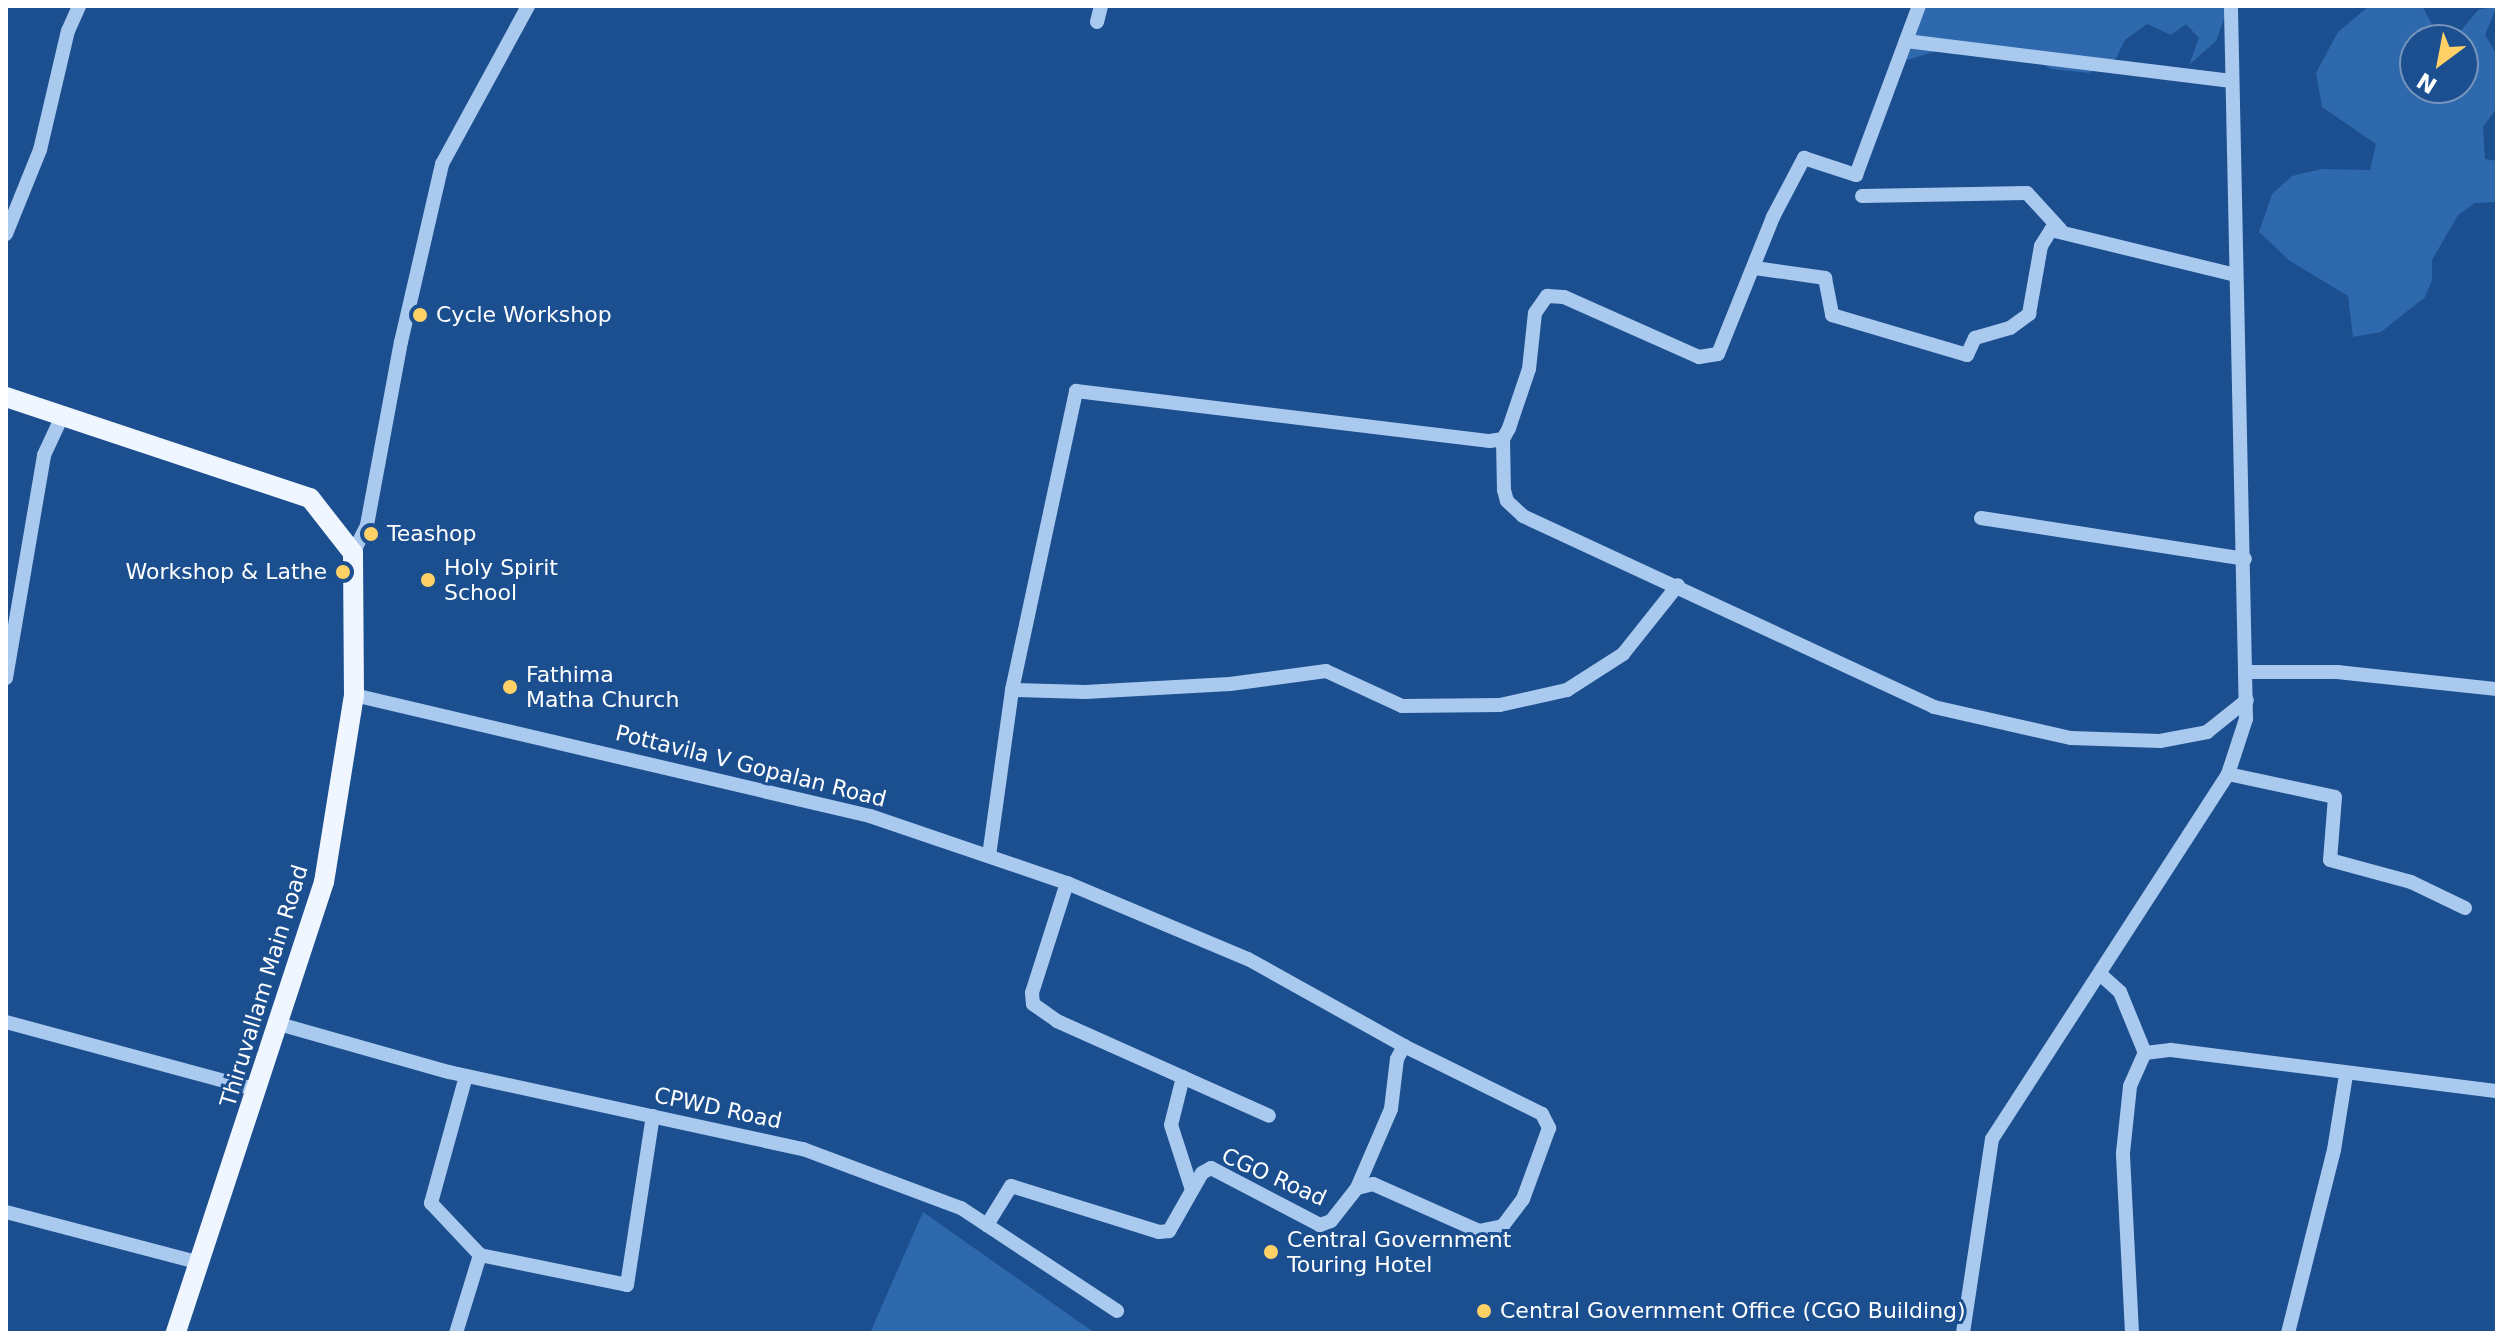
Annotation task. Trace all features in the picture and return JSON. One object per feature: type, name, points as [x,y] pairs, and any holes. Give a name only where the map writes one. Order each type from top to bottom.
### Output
[{"type":"main road","points":[[6,397],[61,419],[310,498],[353,553]]},
{"type":"main road","name":"Thiruvallam Main Road","points":[[176,1333],[324,882],[354,695],[353,553]]},
{"type":"street","points":[[6,234],[40,150],[68,31],[79,6]]},
{"type":"street","points":[[353,553],[367,525],[401,342],[442,164],[528,6]]},
{"type":"street","points":[[1097,22],[1101,6]]},
{"type":"street","points":[[1919,6],[1856,175],[1804,158],[1773,217],[1718,354],[1699,357],[1564,297],[1547,296],[1535,313],[1529,369],[1503,439],[1504,490],[1513,509],[1934,707],[2071,738],[2184,739],[2207,732],[2247,700]]},
{"type":"street","points":[[1963,1333],[1992,1139],[2228,774],[2247,700],[2249,672],[2230,81],[2231,6]]},
{"type":"street","points":[[1906,41],[2230,81]]},
{"type":"street","points":[[1862,196],[2027,193],[2060,229]]},
{"type":"street","points":[[1755,268],[1825,278],[1832,315],[1967,355],[1975,338],[2010,328],[2029,314],[2041,246],[2051,230],[2060,229],[2236,275]]},
{"type":"street","points":[[989,856],[1012,690],[1076,391],[1503,439]]},
{"type":"street","points":[[6,678],[44,455],[61,419]]},
{"type":"street","points":[[1981,518],[2245,559]]},
{"type":"street","points":[[1012,690],[1085,692],[1230,684],[1326,671],[1402,706],[1500,705],[1567,690],[1623,654],[1678,585]]},
{"type":"street","points":[[2249,672],[2337,672],[2497,689]]},
{"type":"street","name":"Pottavila V Gopalan Road","points":[[354,695],[870,816],[1067,883],[1248,959],[1404,1046],[1542,1114]]},
{"type":"street","points":[[2228,774],[2335,797],[2330,860],[2411,882],[2465,908]]},
{"type":"street","points":[[1067,883],[1032,993],[1033,1004],[1057,1021],[1269,1116]]},
{"type":"street","points":[[2100,974],[2120,992],[2145,1053],[2130,1086],[2123,1153],[2132,1333]]},
{"type":"street","points":[[6,1022],[258,1090]]},
{"type":"street","name":"CPWD Road","points":[[279,1024],[466,1076],[803,1149],[961,1208],[1117,1311]]},
{"type":"street","points":[[1357,1188],[1391,1109],[1397,1059],[1404,1046]]},
{"type":"street","points":[[2145,1053],[2171,1050],[2346,1075],[2497,1091]]},
{"type":"street","points":[[2288,1333],[2334,1150],[2346,1075]]},
{"type":"street","points":[[466,1076],[431,1203],[480,1255],[627,1285],[653,1116]]},
{"type":"street","points":[[987,1225],[1011,1186],[1159,1232],[1169,1231],[1192,1190],[1171,1125],[1183,1077]]},
{"type":"street","name":"CGO Road","points":[[1192,1190],[1211,1168],[1320,1225],[1331,1221],[1357,1188],[1373,1184],[1479,1231],[1503,1226],[1523,1199],[1541,1160],[1549,1128],[1542,1114]]},
{"type":"street","points":[[6,1212],[200,1263]]},
{"type":"street","points":[[456,1333],[480,1255]]},
{"type":"shaded area","points":[[1913,6],[2225,6],[2226,14],[2216,41],[2189,65],[2199,38],[2186,24],[2171,35],[2147,24],[2125,40],[2116,58],[2089,73],[2051,69],[2026,55],[1950,47],[1907,60],[1896,76]]},
{"type":"shaded area","points":[[2369,6],[2422,6],[2432,24],[2399,24],[2399,104],[2479,104],[2479,24],[2466,24],[2478,10],[2497,6],[2485,35],[2497,55],[2496,109],[2483,127],[2485,159],[2497,161],[2497,202],[2475,203],[2458,215],[2432,260],[2432,280],[2425,297],[2381,332],[2353,337],[2348,296],[2290,261],[2259,232],[2272,194],[2292,176],[2322,169],[2370,170],[2376,144],[2322,107],[2316,73],[2338,32]]},
{"type":"shaded area","points":[[923,1212],[1095,1333],[870,1333]]},
{"type":"place","name":"Cycle Workshop","points":[[420,315]]},
{"type":"place","name":"Teashop","points":[[371,534]]},
{"type":"place","name":"Workshop & Lathe","points":[[343,572]]},
{"type":"place","name":"Holy Spirit School","points":[[428,580]]},
{"type":"place","name":"Fathima Matha Church","points":[[510,687]]},
{"type":"place","name":"Central Government Touring Hotel","points":[[1271,1252]]},
{"type":"place","name":"Central Government Office (CGO Building)","points":[[1484,1311]]}]
